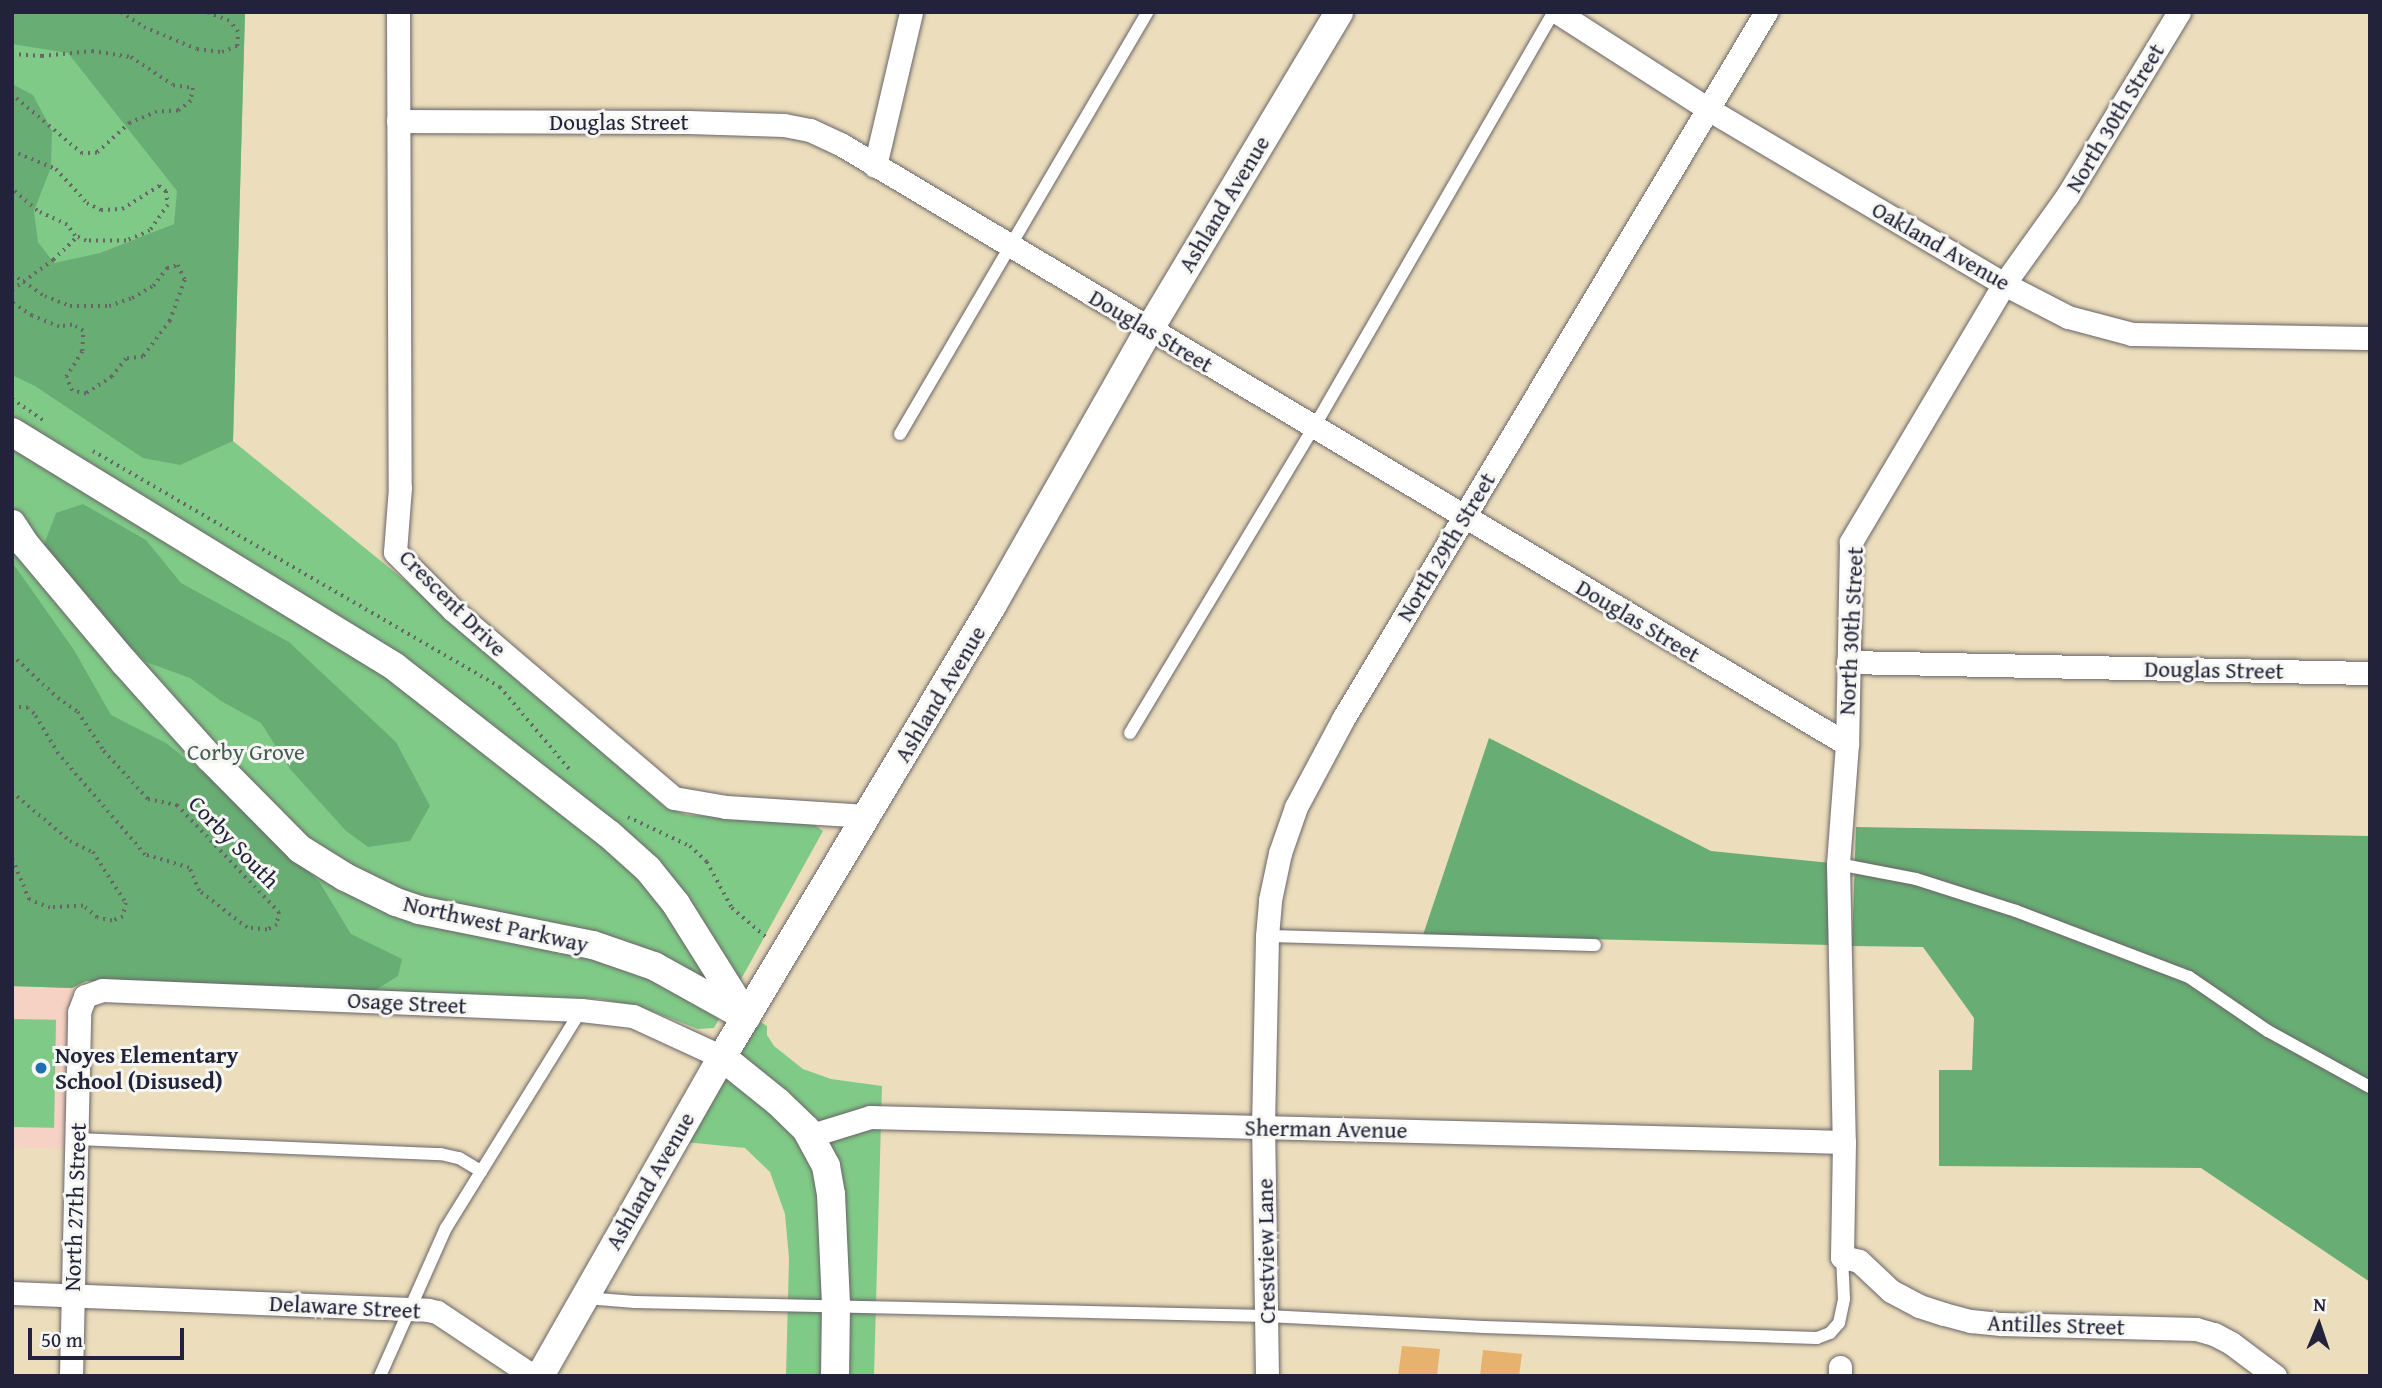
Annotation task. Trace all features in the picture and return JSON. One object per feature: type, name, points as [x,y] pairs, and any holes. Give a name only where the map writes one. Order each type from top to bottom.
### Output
[{"type":"street","name":"Crescent Drive","points":[[398,12],[400,487],[395,552],[453,610],[674,798],[726,807],[867,816]]},
{"type":"street","points":[[875,166],[911,12]]},
{"type":"street","name":"Ashland Avenue","points":[[540,1376],[722,1057],[992,606],[1149,330],[1339,12]]},
{"type":"street","name":"Oakland Avenue","points":[[1556,12],[1708,109],[2004,284],[2068,317],[2132,334],[2370,338]]},
{"type":"street","name":"North 29th Street","points":[[1263,1127],[1270,900],[1280,853],[1296,807],[1343,719],[1766,12]]},
{"type":"street","name":"North 30th Street","points":[[1842,1257],[1844,1142],[1838,864],[1847,744],[1852,542],[2004,284],[2067,196],[2179,12]]},
{"type":"street","name":"Douglas Street","points":[[398,121],[784,125],[810,130],[1011,246],[1847,744]]},
{"type":"street","points":[[12,432],[395,667],[609,834],[648,869],[676,904],[747,1017]]},
{"type":"street","name":"Northwest Parkway","points":[[12,524],[25,544],[125,663],[210,758],[300,849],[345,877],[396,902],[419,910],[593,945],[654,966],[747,1017]]},
{"type":"street","name":"Douglas Street","points":[[1848,662],[2370,673]]},
{"type":"street","name":"Osage Street","points":[[85,996],[102,990],[581,1010],[633,1016],[722,1057]]},
{"type":"street","name":"North 27th Street","points":[[71,1376],[79,1012],[85,996]]},
{"type":"street","points":[[722,1057],[778,1102],[812,1135],[826,1166],[831,1194],[836,1305],[835,1376]]},
{"type":"street","name":"Sherman Avenue","points":[[812,1135],[870,1117],[1844,1142]]},
{"type":"street","name":"Crestview Lane","points":[[1263,1127],[1267,1376]]},
{"type":"street","name":"Antilles Street","points":[[1842,1257],[1859,1261],[1891,1291],[1919,1306],[1944,1314],[1971,1321],[2001,1324],[2196,1329],[2231,1343],[2274,1376]]},
{"type":"street","name":"Delaware Street","points":[[12,1293],[409,1307],[438,1312],[533,1376]]},
{"type":"lane","points":[[900,433],[1148,12]]},
{"type":"lane","points":[[1130,733],[1314,427],[1556,12]]},
{"type":"lane","points":[[1838,864],[1916,879],[2016,911],[2189,977],[2268,1031],[2370,1087]]},
{"type":"lane","points":[[1268,936],[1595,945]]},
{"type":"lane","points":[[380,1376],[446,1228],[581,1010]]},
{"type":"lane","points":[[77,1139],[441,1154],[459,1158],[481,1171]]},
{"type":"lane","points":[[583,1297],[635,1302],[1267,1316],[1484,1327],[1818,1338],[1830,1333],[1839,1323],[1844,1299],[1842,1257]]},
{"type":"path","points":[[121,12],[144,27],[197,49],[222,52],[237,46],[238,32],[229,21],[205,12]]},
{"type":"path","points":[[12,54],[42,56],[92,51],[131,57],[173,85],[192,88],[191,101],[178,111],[157,112],[130,123],[97,153],[82,154],[12,95]]},
{"type":"path","points":[[12,151],[55,169],[87,203],[100,210],[122,209],[159,186],[166,191],[167,205],[150,231],[126,241],[86,241],[77,237],[67,225],[37,211],[12,189]]},
{"type":"path","points":[[12,290],[53,260],[77,237]]},
{"type":"path","points":[[12,274],[69,306],[109,306],[153,286],[167,268],[178,265],[185,279],[170,321],[144,357],[127,359],[112,377],[86,394],[72,391],[66,377],[82,351],[83,331],[72,325],[59,327],[32,316],[12,303]]},
{"type":"path","name":"Corby South","points":[[12,655],[58,698],[78,712],[104,751],[148,799],[177,805],[258,894],[279,912],[277,925],[267,930],[247,928],[199,891],[190,868],[145,855],[58,754],[34,713],[28,708],[12,707]]},
{"type":"path","points":[[12,792],[70,841],[93,852],[126,903],[123,917],[112,921],[97,918],[83,906],[50,908],[29,900],[12,859]]},
{"type":"shaded area","name":"Noyes Elementary School (Disused)","points":[[12,986],[72,988],[66,1149],[12,1147]]},
{"type":"green space","name":"Corby Grove","points":[[12,12],[245,12],[233,441],[408,583],[665,807],[687,815],[811,822],[823,831],[714,1028],[698,1029],[641,1007],[599,999],[86,981],[72,988],[12,986]]},
{"type":"green space","points":[[12,12],[245,12],[233,441],[180,465],[143,458],[35,386],[12,375],[12,84],[33,95],[52,131],[51,167],[34,211],[38,242],[54,263],[100,253],[174,224],[177,191],[68,53],[12,44]]},
{"type":"green space","points":[[83,504],[146,540],[181,583],[289,642],[396,742],[430,806],[410,841],[368,847],[346,831],[290,769],[261,723],[221,701],[190,678],[146,662],[96,613],[43,547],[56,513]]},
{"type":"green space","points":[[12,562],[74,650],[111,715],[166,743],[232,796],[320,883],[351,934],[402,959],[398,976],[374,991],[86,981],[72,988],[12,986]]},
{"type":"green space","points":[[1489,738],[1711,851],[1831,863],[1830,945],[1423,935]]},
{"type":"green space","points":[[1856,827],[2370,836],[2370,1282],[2201,1168],[1939,1166],[1939,1070],[1972,1070],[1974,1018],[1923,947],[1852,946]]},
{"type":"green space","points":[[12,1019],[56,1020],[54,1128],[12,1127]]},
{"type":"green space","points":[[759,1021],[767,1026],[767,1035],[774,1046],[803,1069],[831,1079],[882,1086],[874,1376],[786,1376],[789,1258],[785,1214],[770,1172],[745,1148],[685,1142]]},
{"type":"building","points":[[1402,1346],[1440,1349],[1437,1376],[1398,1376]]},
{"type":"building","points":[[1483,1350],[1522,1354],[1519,1376],[1480,1376]]},
{"type":"place","name":"Noyes Elementary School (Disused)","points":[[41,1068]]}]
